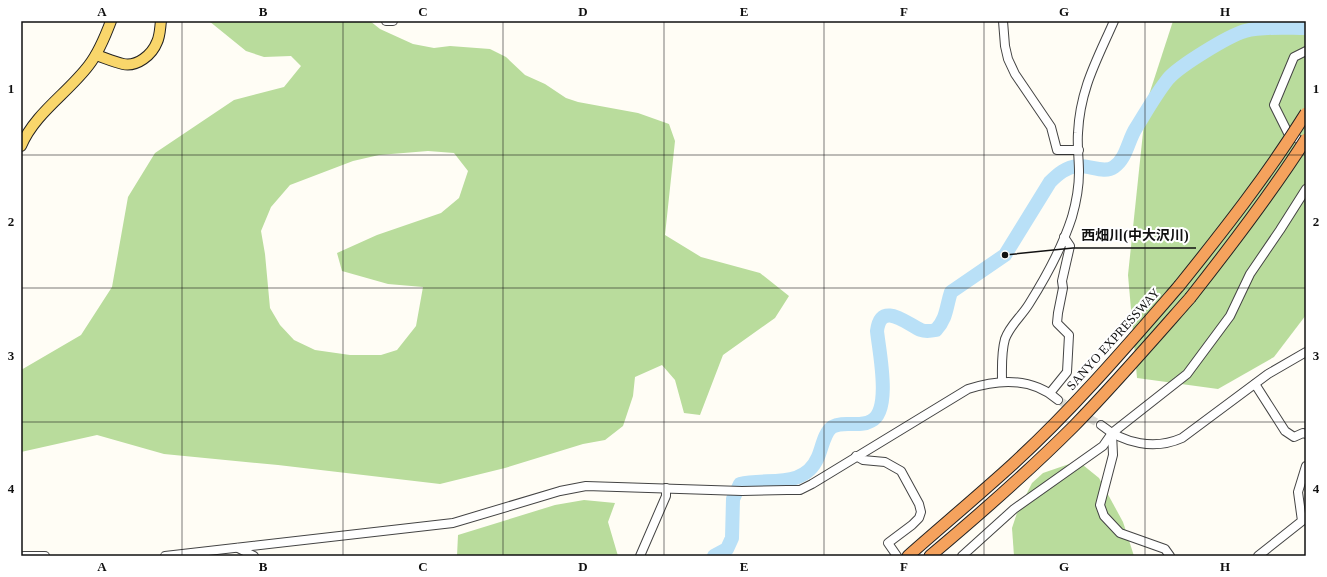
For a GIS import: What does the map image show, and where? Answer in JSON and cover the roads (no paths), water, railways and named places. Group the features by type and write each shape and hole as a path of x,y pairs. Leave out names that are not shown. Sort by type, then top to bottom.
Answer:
{"highway":[{"name":"SANYO EXPRESSWAY","path":"908,556 1014,463 1064,414 1119,356 1179,286 1249,197 1306,113"},
{"path":"930,556 1024,475 1075,425 1129,366 1190,298 1226,252 1306,139"}],"main road":[{"path":"21,146 24,138 38,120 80,75 96,55 111,21"},
{"path":"96,55 124,64 135,63 152,52 157,43 161,21"}],"street":[{"path":"386,21 393,21"},
{"path":"1003,21 1005,46 1008,59 1015,74 1052,127 1057,150 1078,154"},
{"path":"1002,382 1003,351 1008,332 1011,326 1028,306 1047,275 1072,216 1079,174 1078,134 1084,92 1093,66 1114,21"},
{"path":"1306,51 1294,57 1274,105 1288,132 1306,144"},
{"path":"962,556 1014,509 1103,446 1112,434 1187,374 1230,316 1250,274 1306,189"},
{"path":"1050,393 1067,372 1069,335 1057,323 1063,288 1062,281 1070,246 1064,237"},
{"path":"1102,425 1112,434 1145,445 1160,445 1172,442 1182,438 1268,374 1306,352"},
{"path":"165,556 453,523 560,491 586,486 742,491 800,490 968,389 985,383 1019,381 1050,393 1058,400"},
{"path":"1255,384 1285,431 1294,437 1303,433 1306,434"},
{"path":"1112,434 1113,455 1100,505 1104,516 1120,533 1165,549 1170,556"},
{"path":"856,456 863,460 885,462 901,471 919,504 921,512 919,518 888,543 897,556"},
{"path":"1258,556 1302,521 1298,492 1305,475 1306,466"},
{"path":"640,556 666,496 666,488"},
{"path":"237,547 254,556"},
{"path":"24,556 45,556"}],"waterway":[{"path":"714,556 727,549 732,538 733,499 740,484 784,480 804,474 812,467 818,457 825,437 832,427 841,424 866,423 871,421 877,415 881,406 883,393 882,366 877,331 879,322 884,317 889,315 895,317 923,331 936,330 940,326 944,317 951,292 1005,255 1053,179 1062,171 1078,166 1106,170 1110,169 1122,159 1133,133 1147,109 1168,79 1174,73 1216,45 1245,31 1267,28 1306,28"}],"tunnel":[{"path":"1058,400 1101,425"}],"place":[{"name":"西畑川(中大沢川)","path":"1005,255"}]}
